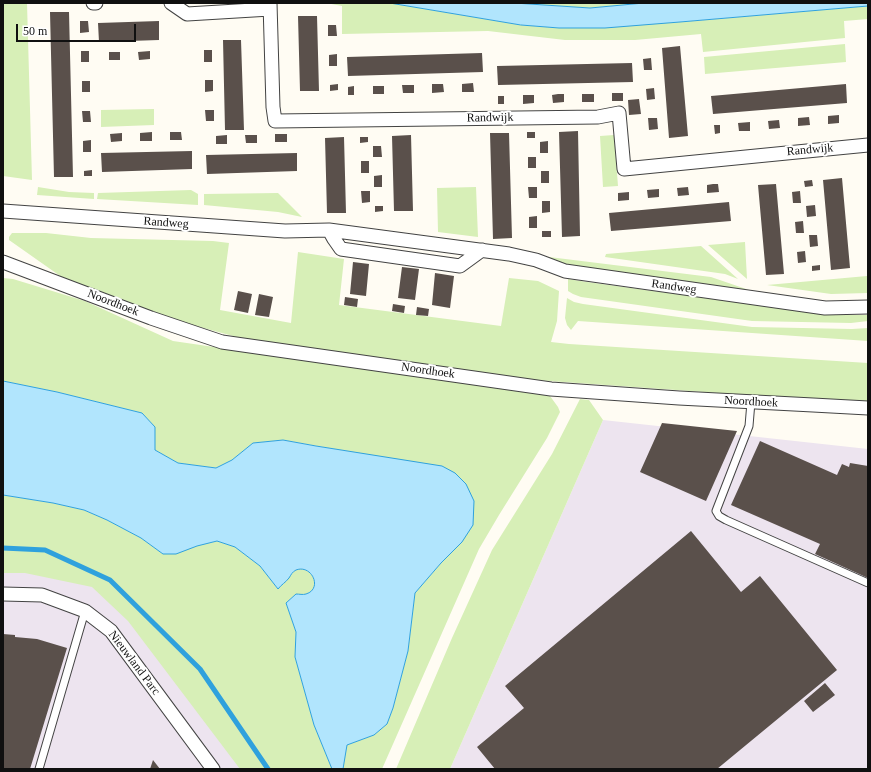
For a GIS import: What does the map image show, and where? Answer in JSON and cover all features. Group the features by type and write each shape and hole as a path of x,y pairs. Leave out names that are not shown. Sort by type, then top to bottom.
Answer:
{"street":[{"name":"Randwijk","path":"171,3 187,14 270,6 272,107 275,121 598,117 619,113 624,169 868,145"},
{"name":"Randweg","path":"3,211 285,231 329,230 509,254 536,260 565,271 662,285 825,308 868,307"},
{"path":"329,230 341,249 460,266 482,250"},
{"name":"Noordhoek","path":"3,262 151,318 222,342 551,389 679,398 868,408"},
{"name":"Nieuwland Parc","path":"3,594 42,595 85,611 111,631 213,769"}],"lane":[{"path":"751,402 750,426 716,511 719,516 868,583"},
{"path":"39,769 85,611"}],"shaded area":[{"path":"603,420 868,449 868,769 450,769"},
{"path":"3,572 30,572 94,582 131,617 242,769 3,769"}],"green space":[{"path":"3,3 27,3 32,180 3,176"},
{"path":"326,3 390,3 521,25 559,28 680,22 868,6 868,19 844,21 845,38 703,52 701,34 635,40 565,40 488,31 342,34 342,6"},
{"path":"514,3 644,3 590,8"},
{"path":"845,44 846,62 705,74 704,57"},
{"path":"154,109 154,125 101,127 101,110"},
{"path":"614,135 618,186 603,187 600,136"},
{"path":"38,187 69,192 94,193 94,199 37,195"},
{"path":"476,187 478,237 438,232 437,188"},
{"path":"191,190 198,194 198,205 97,199 98,193"},
{"path":"278,193 302,217 278,212 204,205 204,194"},
{"path":"12,233 46,233 91,238 213,241 229,243 220,310 291,323 298,252 344,259 339,305 501,326 509,278 538,281 559,291 557,321 551,342 868,363 868,401 746,395 479,376 281,349 174,320 63,278 9,240"},
{"path":"745,242 747,279 708,245"},
{"path":"701,246 738,279 725,274 605,257 606,254"},
{"path":"541,256 711,277 749,290 570,265"},
{"path":"867,276 868,293 831,294 767,285"},
{"path":"3,278 13,279 85,301 173,341 550,396 560,412 547,438 479,549 382,769 343,769 347,745 374,735 387,724 393,708 408,651 415,593 441,563 462,542 357,453 283,440 253,443 232,460 216,468 178,463 155,450 155,427 142,413 57,392 3,381"},
{"path":"568,279 778,308 839,315 868,315 868,321 851,323 752,321 581,297 568,291"},
{"path":"567,298 574,302 583,304 752,327 868,328 868,341 578,321 571,330 567,325 565,318"},
{"path":"580,399 589,400 603,420 450,769 396,769 452,638 492,550 552,454"},
{"path":"3,495 53,503 84,510 141,538 163,554 217,541 235,547 260,566 278,589 296,570 302,569 311,574 315,583 311,591 305,594 296,594 286,603 296,632 295,657 314,725 332,769 240,769 128,621 92,587 25,573 3,573"}],"water":[{"path":"390,3 514,3 590,8 644,3 868,3 868,6 605,28 559,28 521,25"},
{"path":"3,381 57,392 142,413 155,427 155,450 178,463 216,468 232,460 253,443 283,440 442,466 455,473 466,484 474,501 473,525 462,542 441,563 415,593 408,651 393,708 387,724 374,735 347,745 343,769 332,769 314,725 295,657 296,632 286,603 296,594 305,594 311,591 315,583 311,574 302,569 296,570 278,589 260,566 235,547 217,541 197,546 176,554 163,554 141,538 84,510 53,503 3,495"}],"building":[{"path":"50,12 69,12 73,177 54,177"},
{"path":"298,16 317,16 319,91 300,91"},
{"path":"80,21 88,21 89,32 80,33"},
{"path":"159,21 159,40 99,42 98,23"},
{"path":"328,25 336,25 337,36 328,36"},
{"path":"223,40 241,40 244,130 225,130"},
{"path":"680,46 688,136 669,138 662,48"},
{"path":"204,50 212,50 212,62 204,62"},
{"path":"81,51 89,51 89,62 81,62"},
{"path":"150,51 150,59 139,60 138,52"},
{"path":"109,52 120,52 120,60 109,60"},
{"path":"482,53 483,72 348,76 347,57"},
{"path":"337,54 337,66 329,66 329,55"},
{"path":"651,58 652,70 644,70 643,59"},
{"path":"632,63 633,82 498,85 497,66"},
{"path":"205,80 213,80 213,91 205,92"},
{"path":"82,81 90,81 90,92 82,92"},
{"path":"473,83 474,92 462,92 462,84"},
{"path":"338,84 338,90 330,91 330,85"},
{"path":"432,84 443,84 444,92 432,93"},
{"path":"846,84 847,103 713,114 711,96"},
{"path":"402,85 414,85 414,93 403,93"},
{"path":"354,86 354,95 348,95 348,87"},
{"path":"373,86 384,86 384,94 373,94"},
{"path":"654,88 655,99 647,100 646,89"},
{"path":"612,93 623,93 623,101 612,101"},
{"path":"564,94 564,102 553,103 552,95"},
{"path":"582,94 594,94 594,102 582,102"},
{"path":"523,95 534,95 534,103 523,104"},
{"path":"498,96 504,96 504,104 498,104"},
{"path":"639,99 641,114 629,115 628,100"},
{"path":"205,110 214,110 214,121 206,121"},
{"path":"82,111 90,111 91,122 83,122"},
{"path":"839,115 839,123 828,124 828,116"},
{"path":"809,117 810,125 798,126 798,118"},
{"path":"648,118 657,118 658,129 649,130"},
{"path":"779,120 780,128 769,129 768,121"},
{"path":"750,122 750,131 739,131 738,123"},
{"path":"714,125 720,125 720,133 715,134"},
{"path":"578,131 580,236 562,237 559,132"},
{"path":"152,132 152,141 140,141 140,133"},
{"path":"170,132 181,132 182,140 170,140"},
{"path":"527,132 535,132 535,138 527,138"},
{"path":"122,133 122,141 111,142 110,134"},
{"path":"490,133 509,133 512,238 493,239"},
{"path":"275,134 287,134 287,142 275,142"},
{"path":"227,135 227,144 216,144 216,136"},
{"path":"245,135 257,135 257,143 246,143"},
{"path":"411,135 413,211 394,211 392,136"},
{"path":"344,137 346,213 327,213 325,138"},
{"path":"360,137 368,137 368,142 360,143"},
{"path":"91,140 91,152 83,152 83,141"},
{"path":"548,141 548,153 540,153 540,142"},
{"path":"373,146 381,146 382,157 373,157"},
{"path":"192,151 192,169 102,172 101,153"},
{"path":"297,153 297,171 207,174 206,155"},
{"path":"528,157 536,157 536,168 528,168"},
{"path":"361,161 369,161 369,173 361,173"},
{"path":"92,170 92,176 84,176 84,171"},
{"path":"541,171 549,171 549,183 541,183"},
{"path":"382,175 382,187 374,187 374,176"},
{"path":"842,178 850,268 831,270 823,180"},
{"path":"812,180 813,186 805,187 804,181"},
{"path":"718,184 719,192 707,193 707,185"},
{"path":"776,184 784,274 766,275 758,185"},
{"path":"528,187 537,187 537,198 529,198"},
{"path":"688,187 689,195 678,196 677,188"},
{"path":"659,189 659,197 648,198 647,190"},
{"path":"361,191 370,191 370,202 362,203"},
{"path":"800,191 801,203 793,203 792,192"},
{"path":"629,192 629,200 618,201 618,193"},
{"path":"542,201 550,201 550,212 542,213"},
{"path":"729,202 731,221 611,231 609,213"},
{"path":"815,205 816,216 807,217 806,206"},
{"path":"375,206 383,206 383,211 375,212"},
{"path":"537,216 537,228 529,228 529,217"},
{"path":"803,221 804,233 796,233 795,222"},
{"path":"542,231 551,231 551,237 542,237"},
{"path":"809,235 817,235 818,246 810,247"},
{"path":"805,251 806,262 798,263 797,252"},
{"path":"353,262 369,264 366,296 350,294"},
{"path":"820,265 820,270 812,271 812,266"},
{"path":"402,267 419,269 415,300 398,298"},
{"path":"435,273 454,276 450,308 432,305"},
{"path":"238,291 252,294 248,313 234,310"},
{"path":"259,294 273,297 269,317 255,315"},
{"path":"345,297 358,299 357,307 344,305"},
{"path":"393,304 405,306 404,313 392,311"},
{"path":"417,307 429,309 428,316 416,315"},
{"path":"662,423 737,431 706,501 640,472"},
{"path":"760,441 837,475 842,464 849,467 850,463 868,466 868,578 815,554 820,544 731,505"},
{"path":"691,531 741,592 760,576 837,670 717,769 495,769 477,747 524,708 505,686"},
{"path":"3,634 15,635 15,637 37,639 67,648 30,769 3,769"},
{"path":"825,683 835,695 813,712 804,701"},
{"path":"153,760 160,769 150,769"}],"waterway":[{"path":"3,548 45,550 110,580 200,669 268,769"}]}
